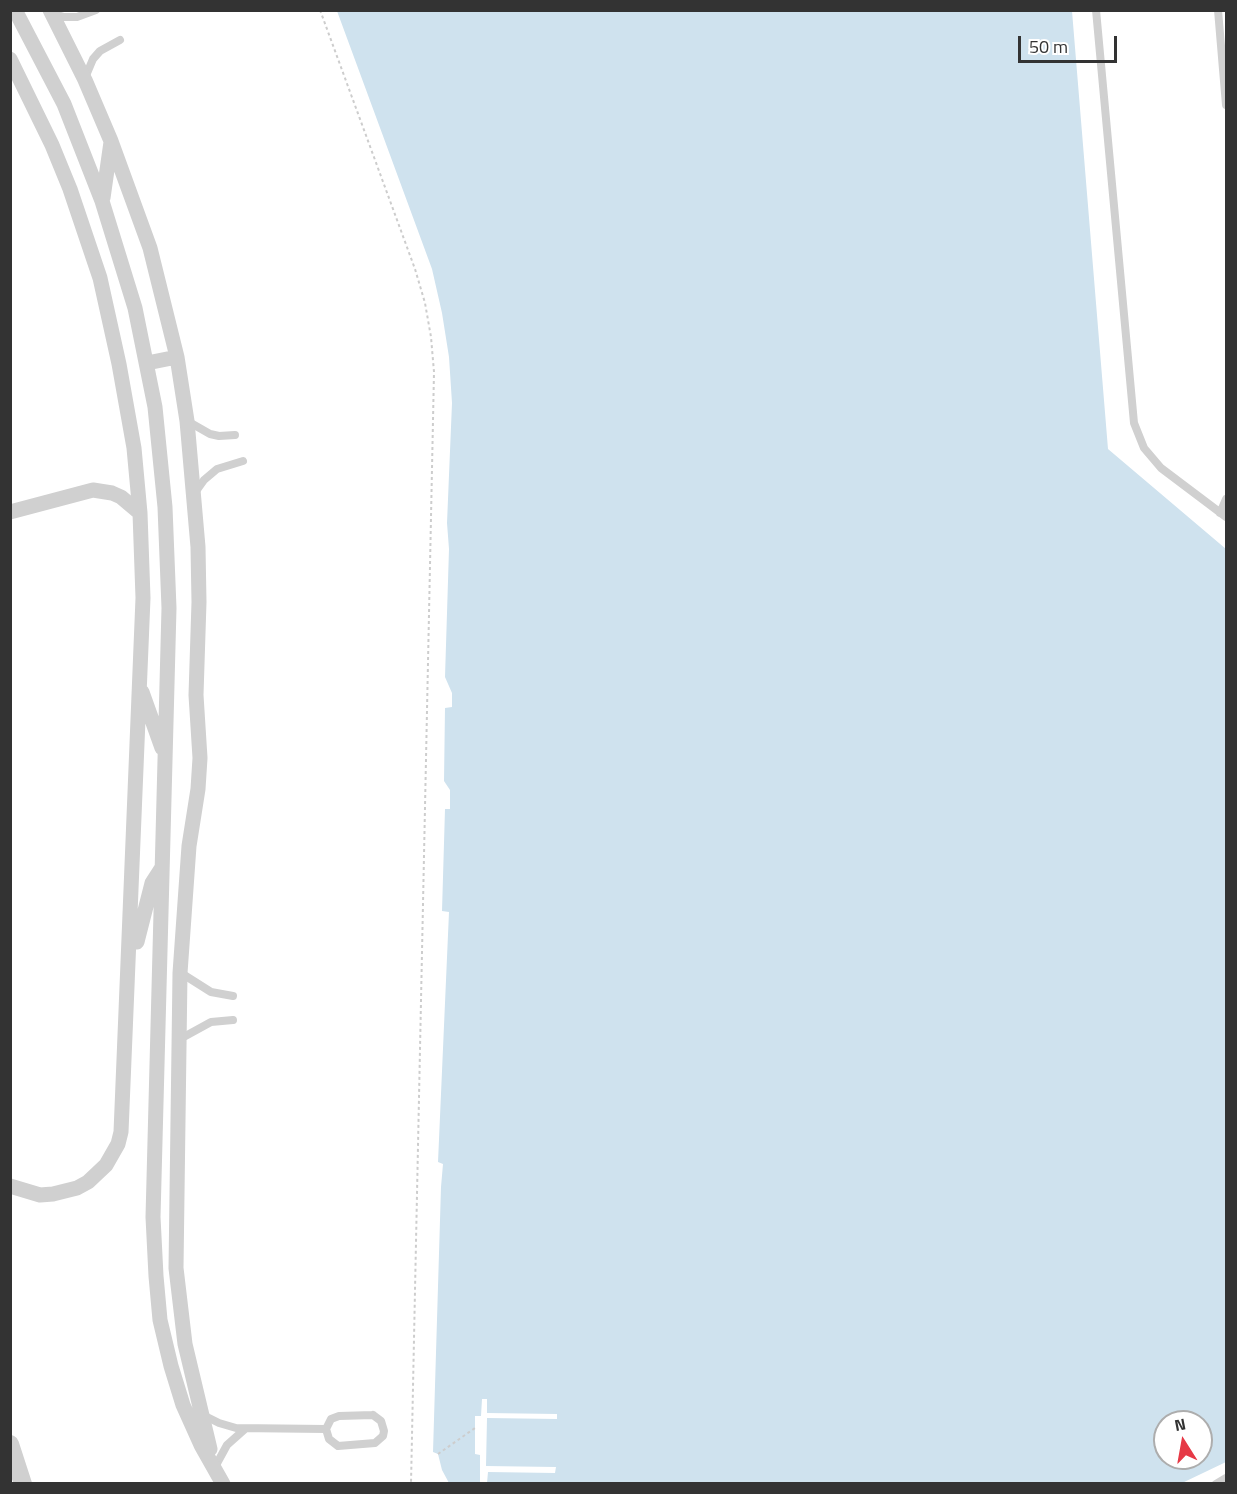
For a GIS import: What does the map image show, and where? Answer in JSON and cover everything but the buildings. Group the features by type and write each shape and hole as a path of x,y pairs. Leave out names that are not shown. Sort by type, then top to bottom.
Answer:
{"street":[{"path":"15,10 64,104 102,201 129,287 147,363 161,457 168,557 169,658 153,1217 156,1276 160,1320 183,1405 201,1445 223,1484"},
{"path":"50,12 85,80 111,141 150,248 177,357 187,421 198,547 200,602 196,695 200,773 190,832 180,973 176,1268 186,1344 215,1467"},
{"path":"10,59 52,145 70,189 100,278 127,406 140,513 143,598 123,1119 120,1138 106,1166 88,1182 65,1192 40,1195 10,1186"},
{"path":"102,201 111,141"},
{"path":"147,363 177,357"},
{"path":"10,512 93,490 121,497 140,513"},
{"path":"139,683 165,757"},
{"path":"129,965 147,897 152,883 162,868"},
{"path":"10,1444 18,1476"}],"lane":[{"path":"50,12 78,17 96,10"},
{"path":"1096,10 1134,423 1144,448 1157,463 1223,515 1227,500"},
{"path":"1218,10 1227,105"},
{"path":"85,80 93,59 100,51 120,40"},
{"path":"187,421 210,434 235,435"},
{"path":"194,495 204,480 217,469 243,461"},
{"path":"180,973 211,992 233,996"},
{"path":"179,1040 211,1022 233,1020"},
{"path":"203,1415 227,1426 246,1429 326,1429"},
{"path":"373,1415 381,1421 384,1431 383,1436 375,1443 338,1446 329,1439 326,1429 331,1419 339,1416 373,1415"},
{"path":"215,1467 227,1445 246,1429"},
{"path":"1216,1484 1227,1478"}],"path":[{"path":"320,10 415,269 425,303 434,372 411,1484"},
{"path":"438,1454 475,1428"}],"water":[{"path":"337,11 1072,11 1108,449 1226,549 1226,1462 1213,1468 1213,1410 1153,1410 1153,1470 1209,1470 1180,1484 449,1483 442,1470 438,1454 433,1452 443,1164 438,1162 449,912 442,911 445,809 450,809 450,790 444,781 445,708 452,707 452,693 445,677 449,549 447,523 452,403 449,357 432,269"}],"pier":[{"path":"482,1399 487,1399 487,1413 557,1414 557,1419 487,1418 486,1466 556,1467 555,1473 488,1472 487,1483 480,1483 480,1455 475,1454 475,1416 481,1416"}]}
